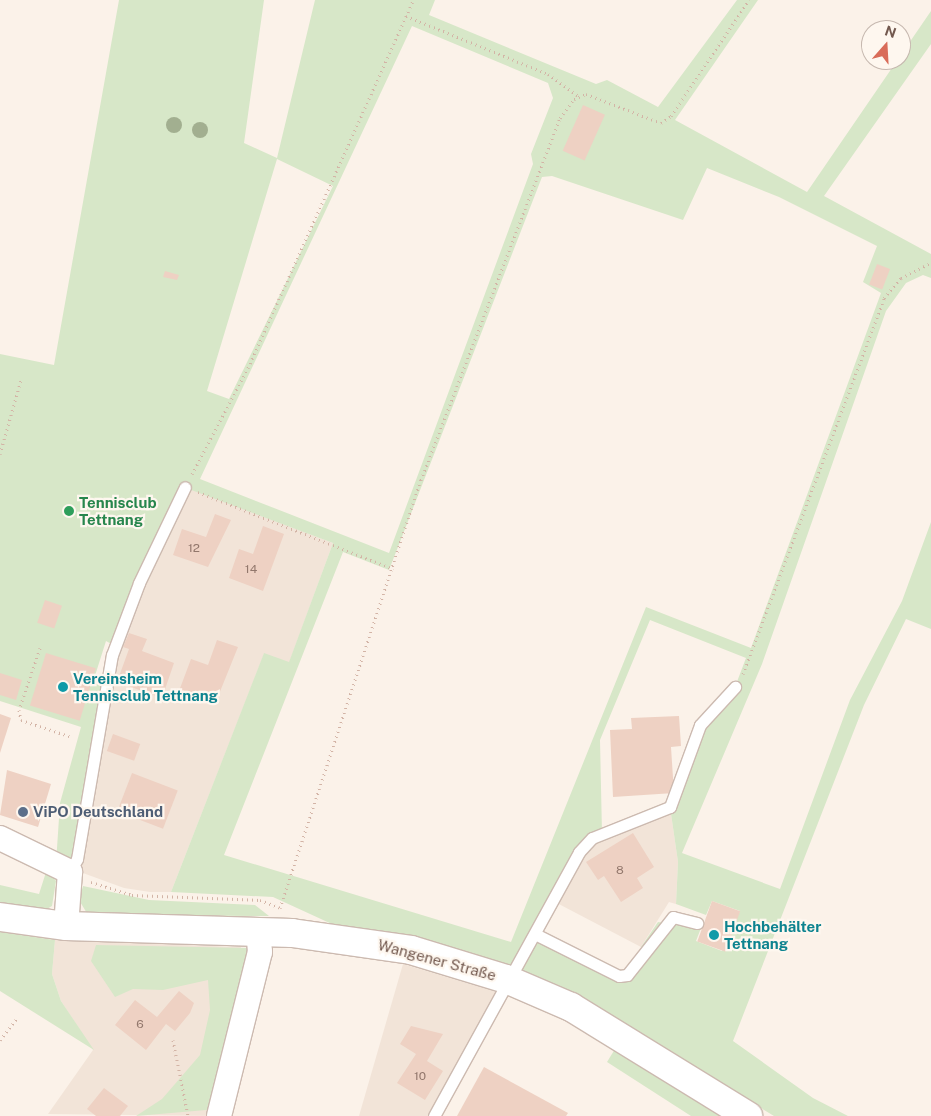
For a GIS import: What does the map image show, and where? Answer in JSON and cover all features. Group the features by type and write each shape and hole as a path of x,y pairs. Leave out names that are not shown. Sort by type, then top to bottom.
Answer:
{"main road":[{"name":"Wangener Straße","path":"0,917 66,926 292,933 411,950 506,979 608,1027 748,1116"}],"street":[{"path":"0,838 70,872 66,926"},
{"path":"219,1116 260,952 258,931"}],"lane":[{"path":"70,872 77,859 112,655 139,583 185,488"},
{"path":"434,1116 506,979 535,934 579,852 592,838 670,807 700,725 735,687"},
{"path":"535,934 619,976 628,975 673,917 697,923"}],"path":[{"path":"392,569 185,488 248,368 413,0"},
{"path":"406,16 548,74 578,96 593,95 661,123 671,116 749,0"},
{"path":"280,908 421,480 540,164 560,118 578,96"},
{"path":"735,687 755,649 884,298 901,278 931,263"},
{"path":"0,454 21,380"},
{"path":"40,648 19,710 21,720 69,736"},
{"path":"70,872 132,894 260,900 280,908 287,914 292,933"},
{"path":"0,1040 17,1018"},
{"path":"173,1040 188,1116"}],"shaded area":[{"path":"185,487 333,543 289,663 264,654 171,892 150,892 124,888 72,869 112,655"},
{"path":"670,807 678,862 676,904 669,902 641,947 553,901 592,838"},
{"path":"55,940 241,947 216,1116 48,1114 93,1050 61,1001 52,974"},
{"path":"403,964 500,993 434,1116 359,1116"}],"green space":[{"path":"119,0 264,0 244,143 277,158 315,0 435,0 429,15 596,84 607,80 658,107 737,0 758,0 675,120 807,192 891,70 911,70 911,40 931,11 931,44 824,196 931,254 931,278 923,275 906,283 886,311 762,664 682,853 780,889 850,700 902,601 931,522 931,629 906,619 864,705 733,1041 813,1098 848,1116 774,1116 577,995 419,940 334,925 273,897 171,892 264,653 289,662 333,543 186,488 115,646 106,641 93,682 106,688 77,859 56,863 60,803 81,727 0,701 0,354 54,365","holes":["412,26 548,83 553,98 531,154 533,164 389,553 200,479","277,159 333,186 229,399 207,391","707,168 779,197 877,246 863,282 881,293 751,648 646,607 511,942 224,855 343,552 389,570 542,177 552,176 683,220","650,620 746,658 735,687 692,740 670,807 678,862 676,904 706,915 712,901 740,911 722,951 696,941 701,928 658,922 641,947 645,949 619,976 535,934 592,838 602,833 600,740"]},
{"path":"47,869 56,881 52,906 45,910 0,904 0,885 39,894"},
{"path":"83,886 149,900 255,905 269,916 88,915 79,900"},
{"path":"0,932 55,940 52,974 61,1001 94,1050 0,991"},
{"path":"96,945 249,948 218,1109 136,1116 162,1099 200,1055 210,1010 208,980 163,990 133,989 115,997 91,961"},
{"path":"615,1049 722,1116 691,1116 607,1062"}],"building":[{"path":"583,105 605,115 585,160 563,151"},
{"path":"877,264 890,269 882,290 869,285"},
{"path":"165,271 179,275 177,280 163,277"},
{"path":"215,514 231,520 208,567 173,555 182,529 206,537"},
{"path":"263,526 284,534 263,591 229,578 239,549 253,554"},
{"path":"45,600 62,606 54,629 37,623"},
{"path":"129,633 147,639 142,651 174,663 162,698 117,682 129,649 123,647"},
{"path":"217,640 238,647 215,704 179,691 191,659 208,665"},
{"name":"Vereinsheim Tennisclub Tettnang","path":"46,653 96,668 80,721 30,706"},
{"path":"0,673 22,680 16,700 0,695"},
{"path":"0,714 11,718 0,753"},
{"path":"679,716 681,746 671,747 674,793 613,797 610,730 632,729 631,718"},
{"path":"113,734 140,744 134,761 107,751"},
{"path":"7,770 51,784 38,827 0,815"},
{"path":"132,773 178,791 163,829 117,811"},
{"path":"633,833 654,867 637,878 643,888 621,902 604,876 598,880 586,862"},
{"path":"712,901 740,911 725,952 697,941"},
{"path":"179,991 194,1003 190,1013 175,1031 166,1024 146,1050 115,1025 135,1000 157,1017"},
{"path":"411,1026 443,1034 427,1061 443,1071 425,1100 397,1083 416,1054 400,1044"},
{"path":"484,1067 568,1113 566,1116 457,1116"},
{"path":"104,1088 128,1106 120,1116 96,1116 87,1109"}],"place":[{"name":"Tennisclub Tettnang","path":"69,511"},
{"name":"Vereinsheim Tennisclub Tettnang","path":"63,687"},
{"name":"ViPO Deutschland","path":"23,812"},
{"name":"Hochbehälter Tettnang","path":"714,935"}]}
